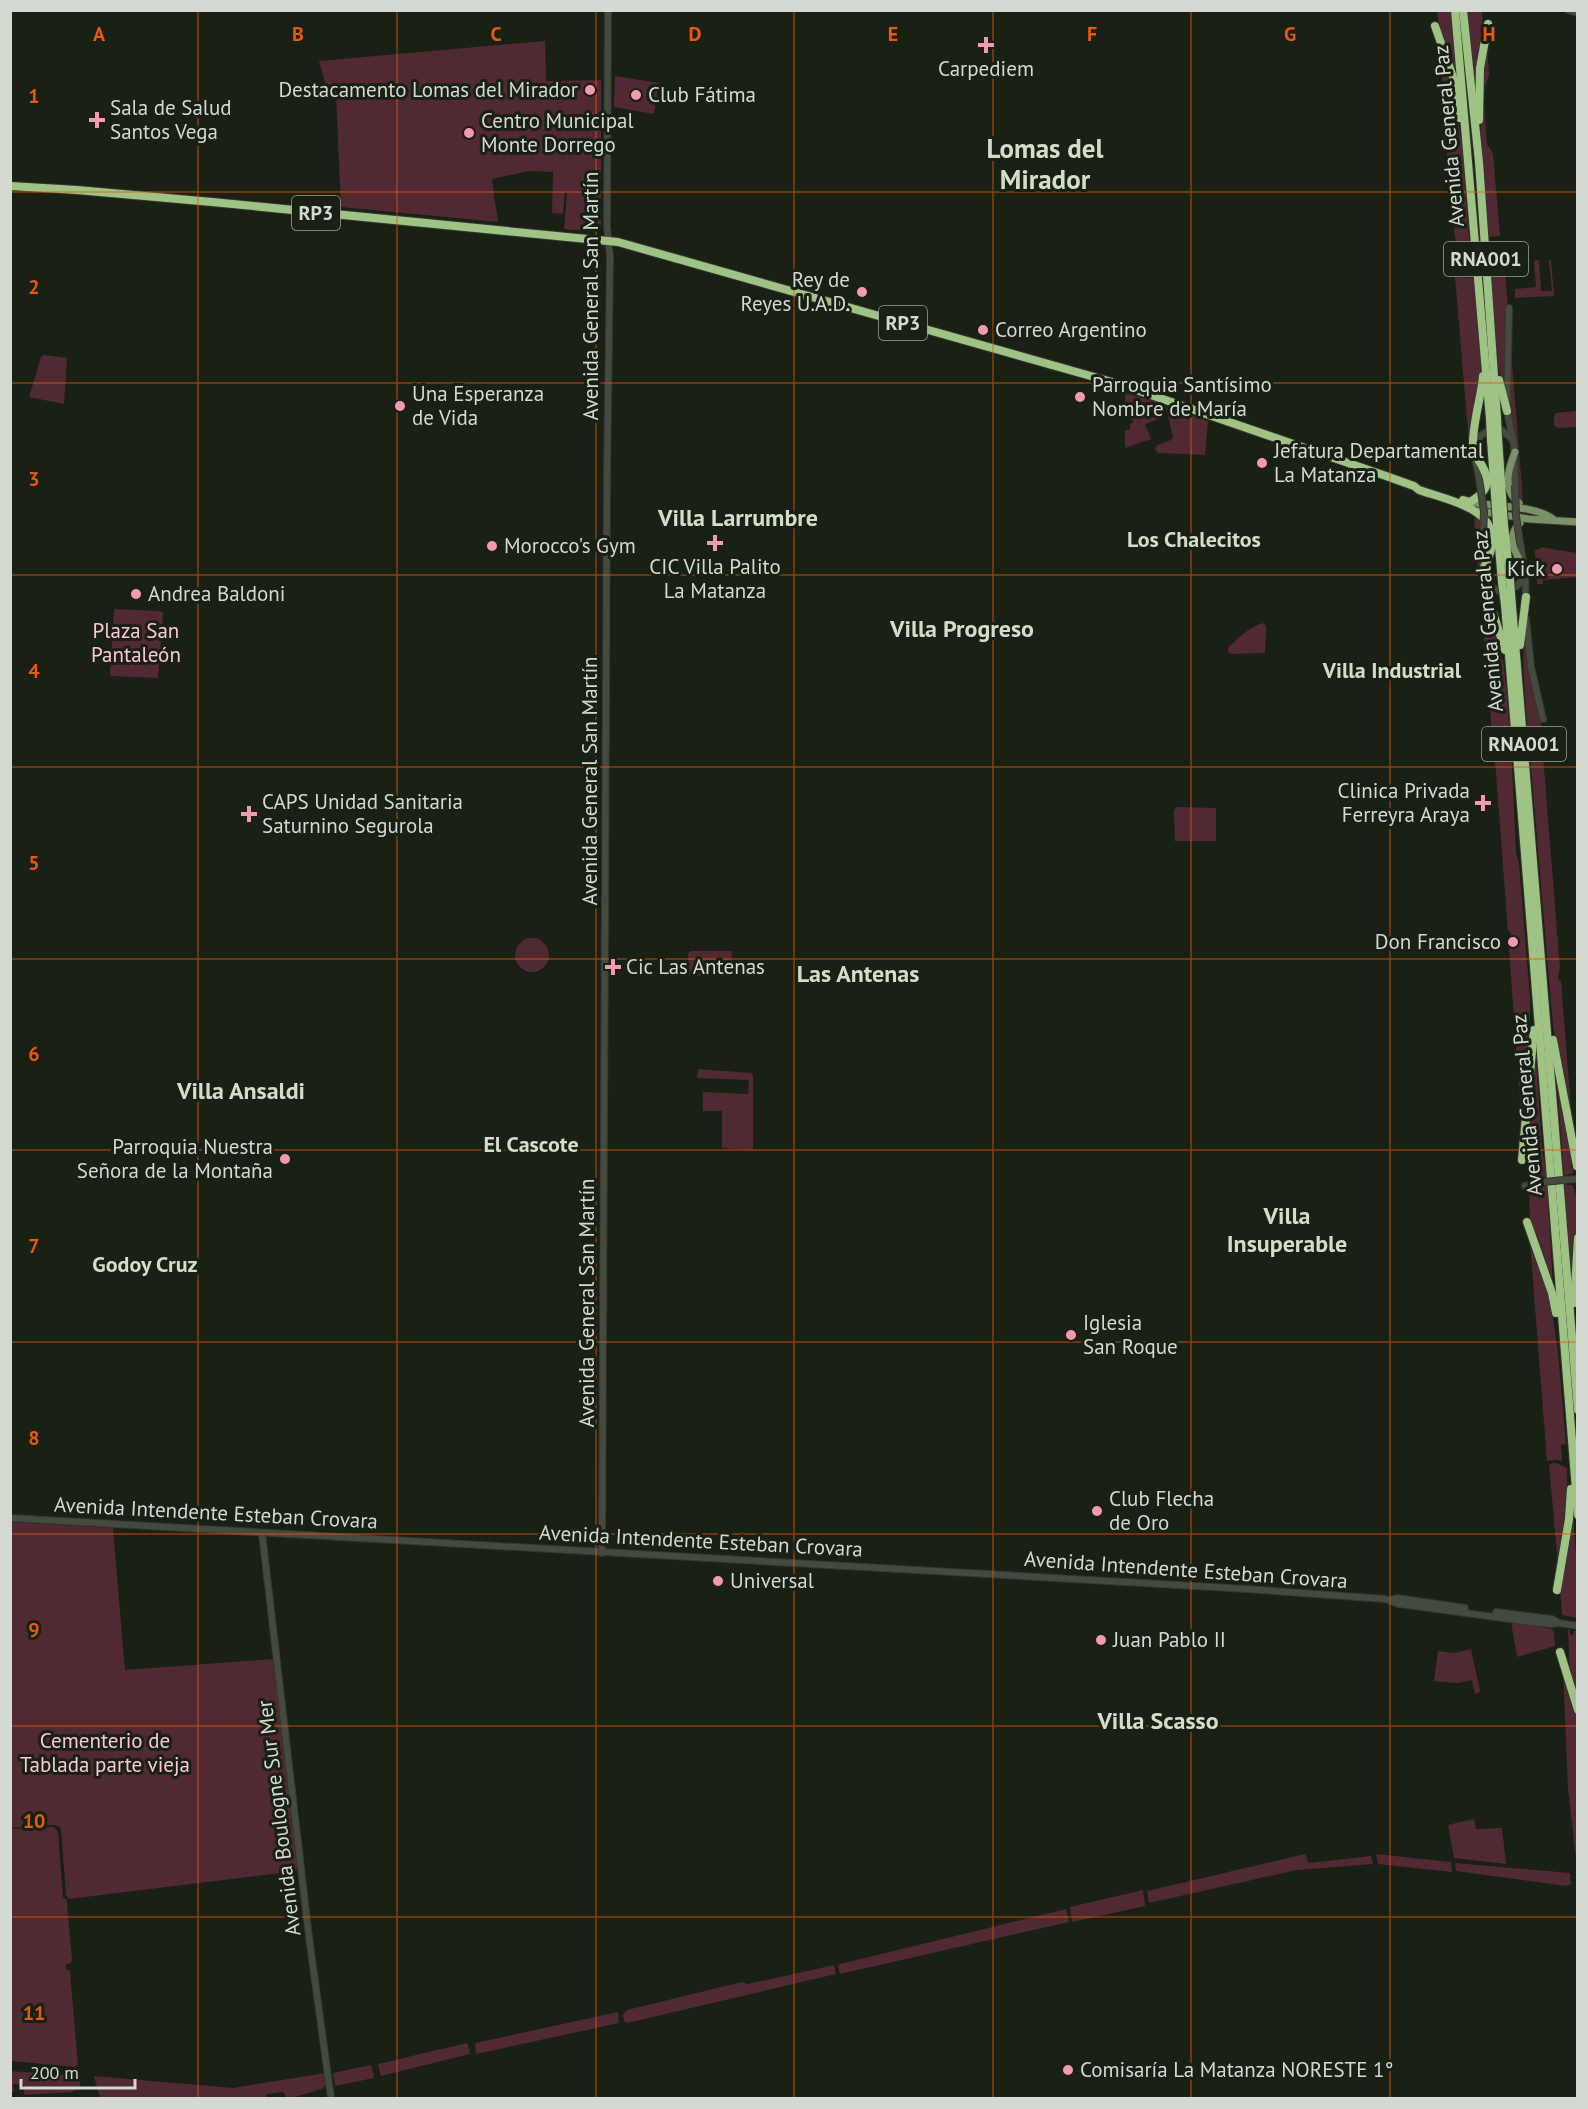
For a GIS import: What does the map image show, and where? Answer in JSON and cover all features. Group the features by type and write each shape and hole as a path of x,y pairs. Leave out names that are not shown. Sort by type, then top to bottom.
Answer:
{"highway":[{"name":"Avenida General Paz","path":"1455,10 1489,356 1498,495 1544,992 1578,1410"},
{"name":"Avenida General Paz","path":"1463,10 1479,162 1489,356"},
{"path":"1479,162 1480,68 1488,24"},
{"path":"1435,26 1455,87 1470,173"},
{"name":"RP3","path":"10,186 89,191 608,240 1119,384 1471,505"},
{"path":"1489,356 1507,411"},
{"path":"1489,356 1473,434 1474,450 1484,468 1488,483 1483,494 1471,505 1491,531 1492,544 1484,572 1487,594 1515,676"},
{"path":"1515,676 1526,597"},
{"name":"Avenida General Paz","path":"1515,676 1535,997 1578,1515"},
{"path":"1544,992 1577,1166"},
{"path":"1522,1160 1533,1058 1535,997"},
{"path":"1527,1222 1552,1293 1564,1354"},
{"path":"1573,1358 1578,1238"},
{"path":"1557,1590 1570,1514 1572,1458"},
{"path":"1560,1652 1578,1710"}],"main road":[{"name":"Avenida General San Martín","path":"602,1552 610,257 608,240 608,10"},
{"path":"1568,10 1578,13"},
{"path":"1509,308 1507,411 1514,449 1516,516 1525,572 1527,640 1543,719"},
{"path":"1525,572 1517,586 1504,592 1491,587 1484,572 1484,510 1474,450 1484,433 1495,428 1509,435 1514,449 1508,474 1508,486 1511,496 1528,515"},
{"path":"1471,505 1528,515 1548,521 1553,519 1578,522"},
{"path":"1525,572 1514,549 1512,538 1517,526 1528,515"},
{"path":"1525,1186 1578,1179"},
{"name":"Avenida Intendente Esteban Crovara","path":"10,1518 1230,1587 1390,1600 1397,1598 1552,1620 1578,1626"},
{"name":"Avenida Boulogne Sur Mer","path":"262,1533 309,1937 331,2098"}],"green space":[{"path":"1437,11 1452,11 1459,99 1439,27"},
{"path":"1467,11 1482,11 1483,39 1476,96"},
{"name":"Centro Municipal Monte Dorrego","path":"545,41 546,81 601,80 601,229 597,232 564,229 567,193 565,192 563,214 552,213 553,172 529,171 492,179 498,222 341,207 336,96 329,96 319,61"},
{"path":"1487,45 1489,75 1483,92 1487,144 1493,154 1500,236 1488,237 1481,143 1481,92"},
{"path":"1440,48 1455,98 1465,167 1468,230 1472,258 1469,258 1471,275 1460,275 1456,257 1454,229 1456,222 1452,210 1445,130 1451,129 1450,120 1445,121"},
{"name":"Club Fátima","path":"615,76 659,83 654,114 614,107"},
{"path":"1539,260 1541,291 1552,291 1549,260 1551,260 1554,296 1515,298 1515,289 1536,287 1534,261"},
{"path":"1505,274 1508,308 1506,401 1498,364 1491,277"},
{"path":"1455,277 1474,278 1479,333 1480,389 1470,429 1469,443"},
{"path":"1511,351 1523,500 1517,498 1517,441 1509,404"},
{"path":"44,355 67,358 64,404 29,397 41,357"},
{"path":"1125,393 1156,402 1162,418 1145,424 1151,439 1125,448 1125,430 1130,430 1130,424 1133,423 1133,420 1130,420 1130,412 1137,412 1137,416 1140,416 1141,412 1149,412 1149,417 1153,417 1153,412 1157,412 1156,408 1149,410 1149,408 1141,408 1141,410 1129,408 1129,403 1125,403"},
{"path":"1166,407 1208,421 1205,455 1158,453 1155,449 1157,445 1173,437"},
{"path":"1577,411 1577,427 1558,428 1554,425 1556,413"},
{"path":"1474,519 1481,521 1481,571 1504,666 1511,743 1493,744"},
{"name":"Kick","path":"1540,547 1577,553 1577,577 1543,580 1543,584 1537,584 1535,550"},
{"name":"Plaza San Pantaleón","path":"115,609 163,613 158,678 111,676"},
{"path":"1525,618 1543,741 1529,742 1523,664"},
{"path":"1263,623 1266,626 1265,653 1230,654 1228,652 1228,648 1244,633"},
{"path":"1542,743 1560,969 1558,980 1561,981 1573,1134 1553,1026 1529,744"},
{"path":"1511,746 1516,852 1519,863 1530,998 1530,1051 1522,1130 1509,949 1511,948 1511,932 1508,931 1494,748"},
{"path":"1177,807 1216,808 1216,841 1175,841 1174,810"},
{"path":"532,938 544,943 549,955 544,967 532,972 520,967 515,955 520,943"},
{"path":"691,951 732,951 731,976 689,976 688,953"},
{"path":"1555,1058 1574,1162 1571,1163 1571,1168 1574,1167 1573,1173 1564,1176"},
{"path":"1536,1059 1542,1149 1547,1177 1531,1179 1527,1175 1525,1153"},
{"path":"698,1069 753,1075 753,1148 749,1150 722,1148 722,1111 703,1111 703,1092 748,1094 749,1080 697,1078"},
{"path":"1547,1184 1553,1287 1530,1221 1529,1191"},
{"path":"1563,1184 1572,1185 1577,1203 1578,1216 1572,1279"},
{"path":"1530,1243 1549,1291 1558,1352 1566,1444 1561,1445 1562,1461 1547,1461"},
{"path":"1556,1463 1567,1468 1568,1515 1558,1566 1549,1464"},
{"path":"1573,1512 1577,1618 1562,1615 1560,1587"},
{"name":"Cementerio de Tablada parte vieja","path":"10,1522 113,1528 125,1670 274,1659 298,1866 296,1871 69,1899 66,1896 61,1828 55,1825 11,1828"},
{"path":"1511,1622 1552,1629 1555,1646 1517,1657"},
{"path":"1568,1630 1570,1630 1570,1635 1577,1631 1577,1704 1570,1679"},
{"path":"1471,1649 1480,1691 1478,1693 1475,1694 1472,1680 1458,1683 1434,1681 1438,1651 1454,1653"},
{"path":"1563,1671 1577,1717 1577,1867 1568,1789"},
{"path":"1474,1819 1476,1829 1502,1828 1506,1864 1454,1858 1448,1825"},
{"path":"54,1827 58,1832 63,1898 67,1902 72,1960 71,1963 65,1965 70,1971 78,2065 75,2067 11,2061 11,1829"},
{"path":"1305,1854 1309,1863 1371,1856 1373,1864 1297,1870 1149,1903 1147,1891"},
{"path":"1376,1854 1451,1862 1452,1872 1378,1864"},
{"path":"1455,1863 1570,1873 1571,1884 1566,1886 1456,1871"},
{"path":"1143,1890 1145,1906 1072,1922 1070,1907"},
{"path":"1066,1909 1069,1922 840,1974 838,1966 840,1964"},
{"path":"834,1965 836,1974 627,2023 624,2021 623,2015 627,2010 742,1982 748,1984"},
{"path":"618,2012 619,2023 476,2054 475,2043"},
{"path":"467,2043 470,2054 381,2076 378,2064"},
{"path":"371,2065 374,2078 335,2086 333,2073"},
{"path":"10,2071 80,2076 80,2086 72,2092 24,2095 24,2085 13,2084 14,2092 11,2092"},
{"path":"325,2073 327,2084 322,2089 291,2098 287,2098 283,2092 267,2094 266,2098 100,2098 94,2076 233,2088"}],"place":[{"name":"Carpediem","path":"986,45"},
{"name":"Destacamento Lomas del Mirador","path":"590,90"},
{"name":"Club Fátima","path":"636,95"},
{"name":"Sala de Salud Santos Vega","path":"97,120"},
{"name":"Centro Municipal Monte Dorrego","path":"469,133"},
{"name":"Rey de Reyes U.A.D.","path":"862,292"},
{"name":"Correo Argentino","path":"983,330"},
{"name":"Parroquia Santísimo Nombre de María","path":"1080,397"},
{"name":"Una Esperanza de Vida","path":"400,406"},
{"name":"Jefatura Departamental La Matanza","path":"1262,463"},
{"name":"CIC Villa Palito La Matanza","path":"715,543"},
{"name":"Morocco's Gym","path":"492,546"},
{"name":"Kick","path":"1557,569"},
{"name":"Andrea Baldoni","path":"136,594"},
{"name":"Clinica Privada Ferreyra Araya","path":"1483,803"},
{"name":"CAPS Unidad Sanitaria Saturnino Segurola","path":"249,814"},
{"name":"Don Francisco","path":"1513,942"},
{"name":"Cic Las Antenas","path":"613,967"},
{"name":"Parroquia Nuestra Señora de la Montaña","path":"285,1159"},
{"name":"Iglesia San Roque","path":"1071,1335"},
{"name":"Club Flecha de Oro","path":"1097,1511"},
{"name":"Universal","path":"718,1581"},
{"name":"Juan Pablo II","path":"1101,1640"},
{"name":"Comisaría La Matanza NORESTE 1°","path":"1068,2070"}],"district":[{"name":"Lomas del Mirador","path":"1045,164"},
{"name":"Villa Larrumbre","path":"738,518"},
{"name":"Los Chalecitos","path":"1194,539"},
{"name":"Villa Progreso","path":"962,629"},
{"name":"Villa Industrial","path":"1392,670"},
{"name":"Las Antenas","path":"858,974"},
{"name":"Villa Ansaldi","path":"241,1091"},
{"name":"El Cascote","path":"531,1144"},
{"name":"Villa Insuperable","path":"1287,1230"},
{"name":"Godoy Cruz","path":"145,1264"},
{"name":"Villa Scasso","path":"1158,1721"}]}
